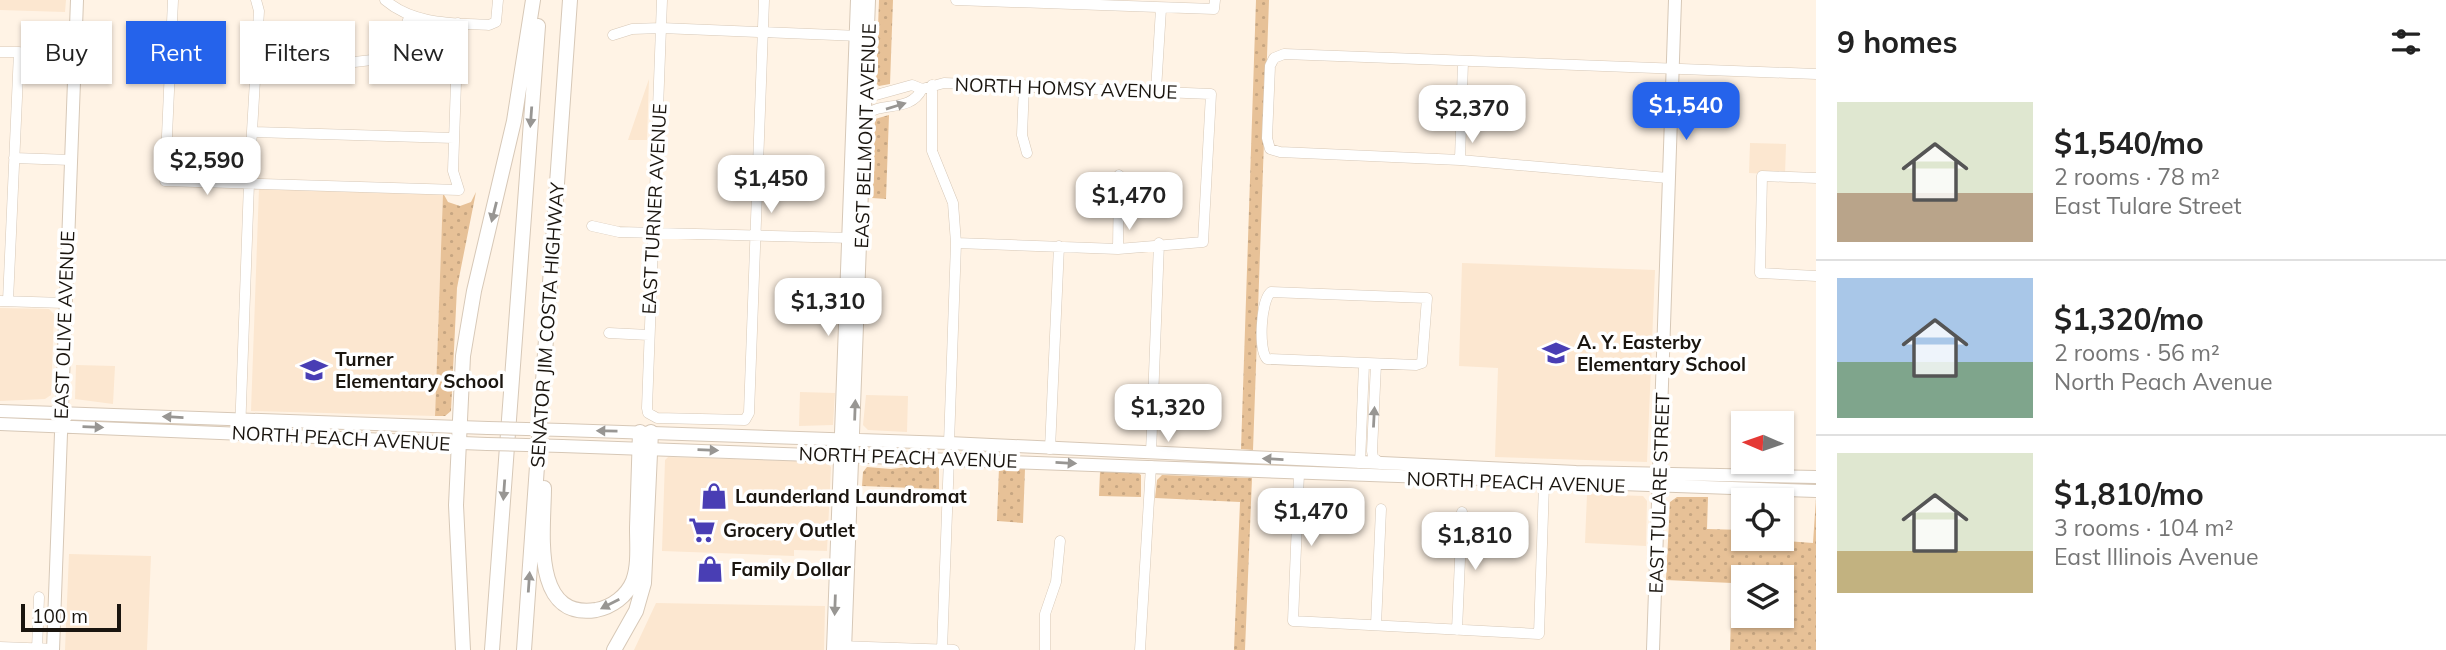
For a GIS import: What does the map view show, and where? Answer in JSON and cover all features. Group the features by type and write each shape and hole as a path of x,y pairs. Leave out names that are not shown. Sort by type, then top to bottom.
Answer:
{"highway":[{"path":"463,650 456,505 468,320 514,121 533,0"},
{"name":"SENATOR JIM COSTA HIGHWAY","path":"492,650 540,0"},
{"name":"SENATOR JIM COSTA HIGHWAY","path":"524,650 570,0"},
{"path":"554,217 544,564 551,589 567,605 583,610 604,608 619,600 632,584 636,567 646,432"},
{"path":"614,650 636,611 644,583 645,449"}],"main road":[{"name":"EAST OLIVE AVENUE","path":"52,650 77,0"},
{"name":"EAST BELMONT AVENUE","path":"855,239 866,90 857,0"},
{"name":"EAST BELMONT AVENUE","path":"839,648 862,36 869,0"},
{"name":"EAST TULARE STREET","path":"1653,650 1675,0"},
{"name":"NORTH PEACH AVENUE","path":"0,411 61,419 241,427 336,430 375,424 949,443 1050,449 1299,473 1544,484 1660,481"},
{"name":"NORTH PEACH AVENUE","path":"0,424 61,419"},
{"name":"NORTH PEACH AVENUE","path":"241,427 298,435 309,430 332,429 458,443 645,449 1158,461 1190,461 1203,456 1382,464 1816,491"},
{"path":"980,458 995,454 1043,455 1050,449"},
{"path":"1299,473 1307,468 1351,468 1360,463"},
{"path":"1660,481 1816,477"}],"street":[{"path":"173,0 166,181 459,190 453,171 456,84"},
{"path":"241,427 249,183 259,11 256,0"},
{"path":"385,0 410,15 446,21"},
{"path":"468,24 489,25 496,22 498,0"},
{"name":"EAST TURNER AVENUE","path":"662,0 652,233 648,413 657,418 745,420 749,413 755,236"},
{"path":"755,236 764,0"},
{"path":"957,0 1161,9 1215,5"},
{"path":"1156,90 1161,9"},
{"path":"355,62 389,58 398,46 410,15"},
{"path":"613,35 632,29 661,28 862,36"},
{"path":"0,52 19,52 4,301 65,303"},
{"path":"1668,178 1460,160 1280,152 1270,149 1267,138 1270,66 1274,58 1284,54 1816,74"},
{"path":"1460,160 1463,61"},
{"name":"NORTH HOMSY AVENUE","path":"866,90 876,95 912,85 922,89"},
{"path":"932,85 932,151 953,203 956,243 949,443"},
{"name":"NORTH HOMSY AVENUE","path":"865,115 911,101 917,98 922,89 932,85 1024,85 1211,94 1203,242 1159,243"},
{"path":"1024,85 1022,135 1027,153"},
{"path":"254,132 454,138"},
{"path":"14,158 71,160"},
{"path":"1118,249 1119,175"},
{"path":"1816,178 1762,176 1760,273 1816,276"},
{"path":"592,226 619,232 855,239"},
{"path":"956,243 1118,249 1159,243 1151,460 1140,650"},
{"path":"1050,449 1059,246"},
{"path":"1275,291 1427,298 1422,363 1364,363 1271,360 1265,357 1262,349 1264,302 1268,294 1275,291"},
{"name":"EAST TURNER AVENUE","path":"609,333 649,335"},
{"path":"1360,463 1364,363"},
{"path":"1376,364 1372,451 1373,457 1382,464"},
{"path":"942,650 949,457"},
{"path":"1299,473 1293,621 1539,634 1544,484"},
{"path":"1376,625 1381,509"},
{"path":"1457,630 1462,512"},
{"path":"1045,650 1045,614 1056,582 1060,541"},
{"path":"37,649 38,597"},
{"path":"0,647 52,650"},
{"path":"839,648 954,650"}],"shaded area":[{"path":"0,0 66,0 65,12 0,10"},
{"path":"879,0 893,0 890,84 879,86 876,83"},
{"path":"1256,0 1269,0 1253,450 1241,449"},
{"path":"649,79 647,140 628,140 641,102"},
{"path":"889,115 886,199 872,198 875,119"},
{"path":"1750,143 1786,144 1785,175 1749,173"},
{"path":"259,188 443,193 435,416 251,411"},
{"path":"476,192 457,288 451,411 445,416 435,416 443,193 448,202 460,206 471,202"},
{"name":"A. Y. Easterby Elementary School","path":"1462,263 1655,270 1647,462 1495,457 1498,368 1459,366"},
{"path":"0,308 49,309 54,314 51,395 45,399 0,401"},
{"path":"76,365 115,366 113,404 75,399"},
{"path":"800,392 835,393 833,425 799,426"},
{"path":"866,395 908,396 907,432 868,430 863,425"},
{"path":"668,457 826,462 831,467 827,551 794,550 794,556 662,551 665,460"},
{"path":"867,467 891,469 939,467 939,489 862,486 863,472"},
{"path":"999,467 1025,469 1023,523 997,521"},
{"path":"1100,472 1137,472 1141,475 1141,497 1099,496"},
{"path":"1162,475 1252,478 1245,650 1234,650 1240,502 1155,498 1157,480"},
{"path":"1587,494 1643,496 1647,501 1646,546 1585,543"},
{"path":"1677,497 1708,497 1707,529 1731,530 1731,551 1794,551 1794,542 1813,543 1816,498 1816,650 1730,650 1731,616 1731,628 1794,628 1794,565 1731,565 1731,583 1666,580 1670,502"},
{"path":"69,554 151,556 147,650 65,650"},
{"path":"656,603 825,606 824,650 634,650"}],"place":[{"name":"A. Y. Easterby Elementary School","path":"1556,353"},
{"name":"Turner Elementary School","path":"314,370"},
{"name":"Launderland Laundromat","path":"714,496"},
{"name":"Grocery Outlet","path":"702,530"},
{"name":"Family Dollar","path":"710,569"}]}
